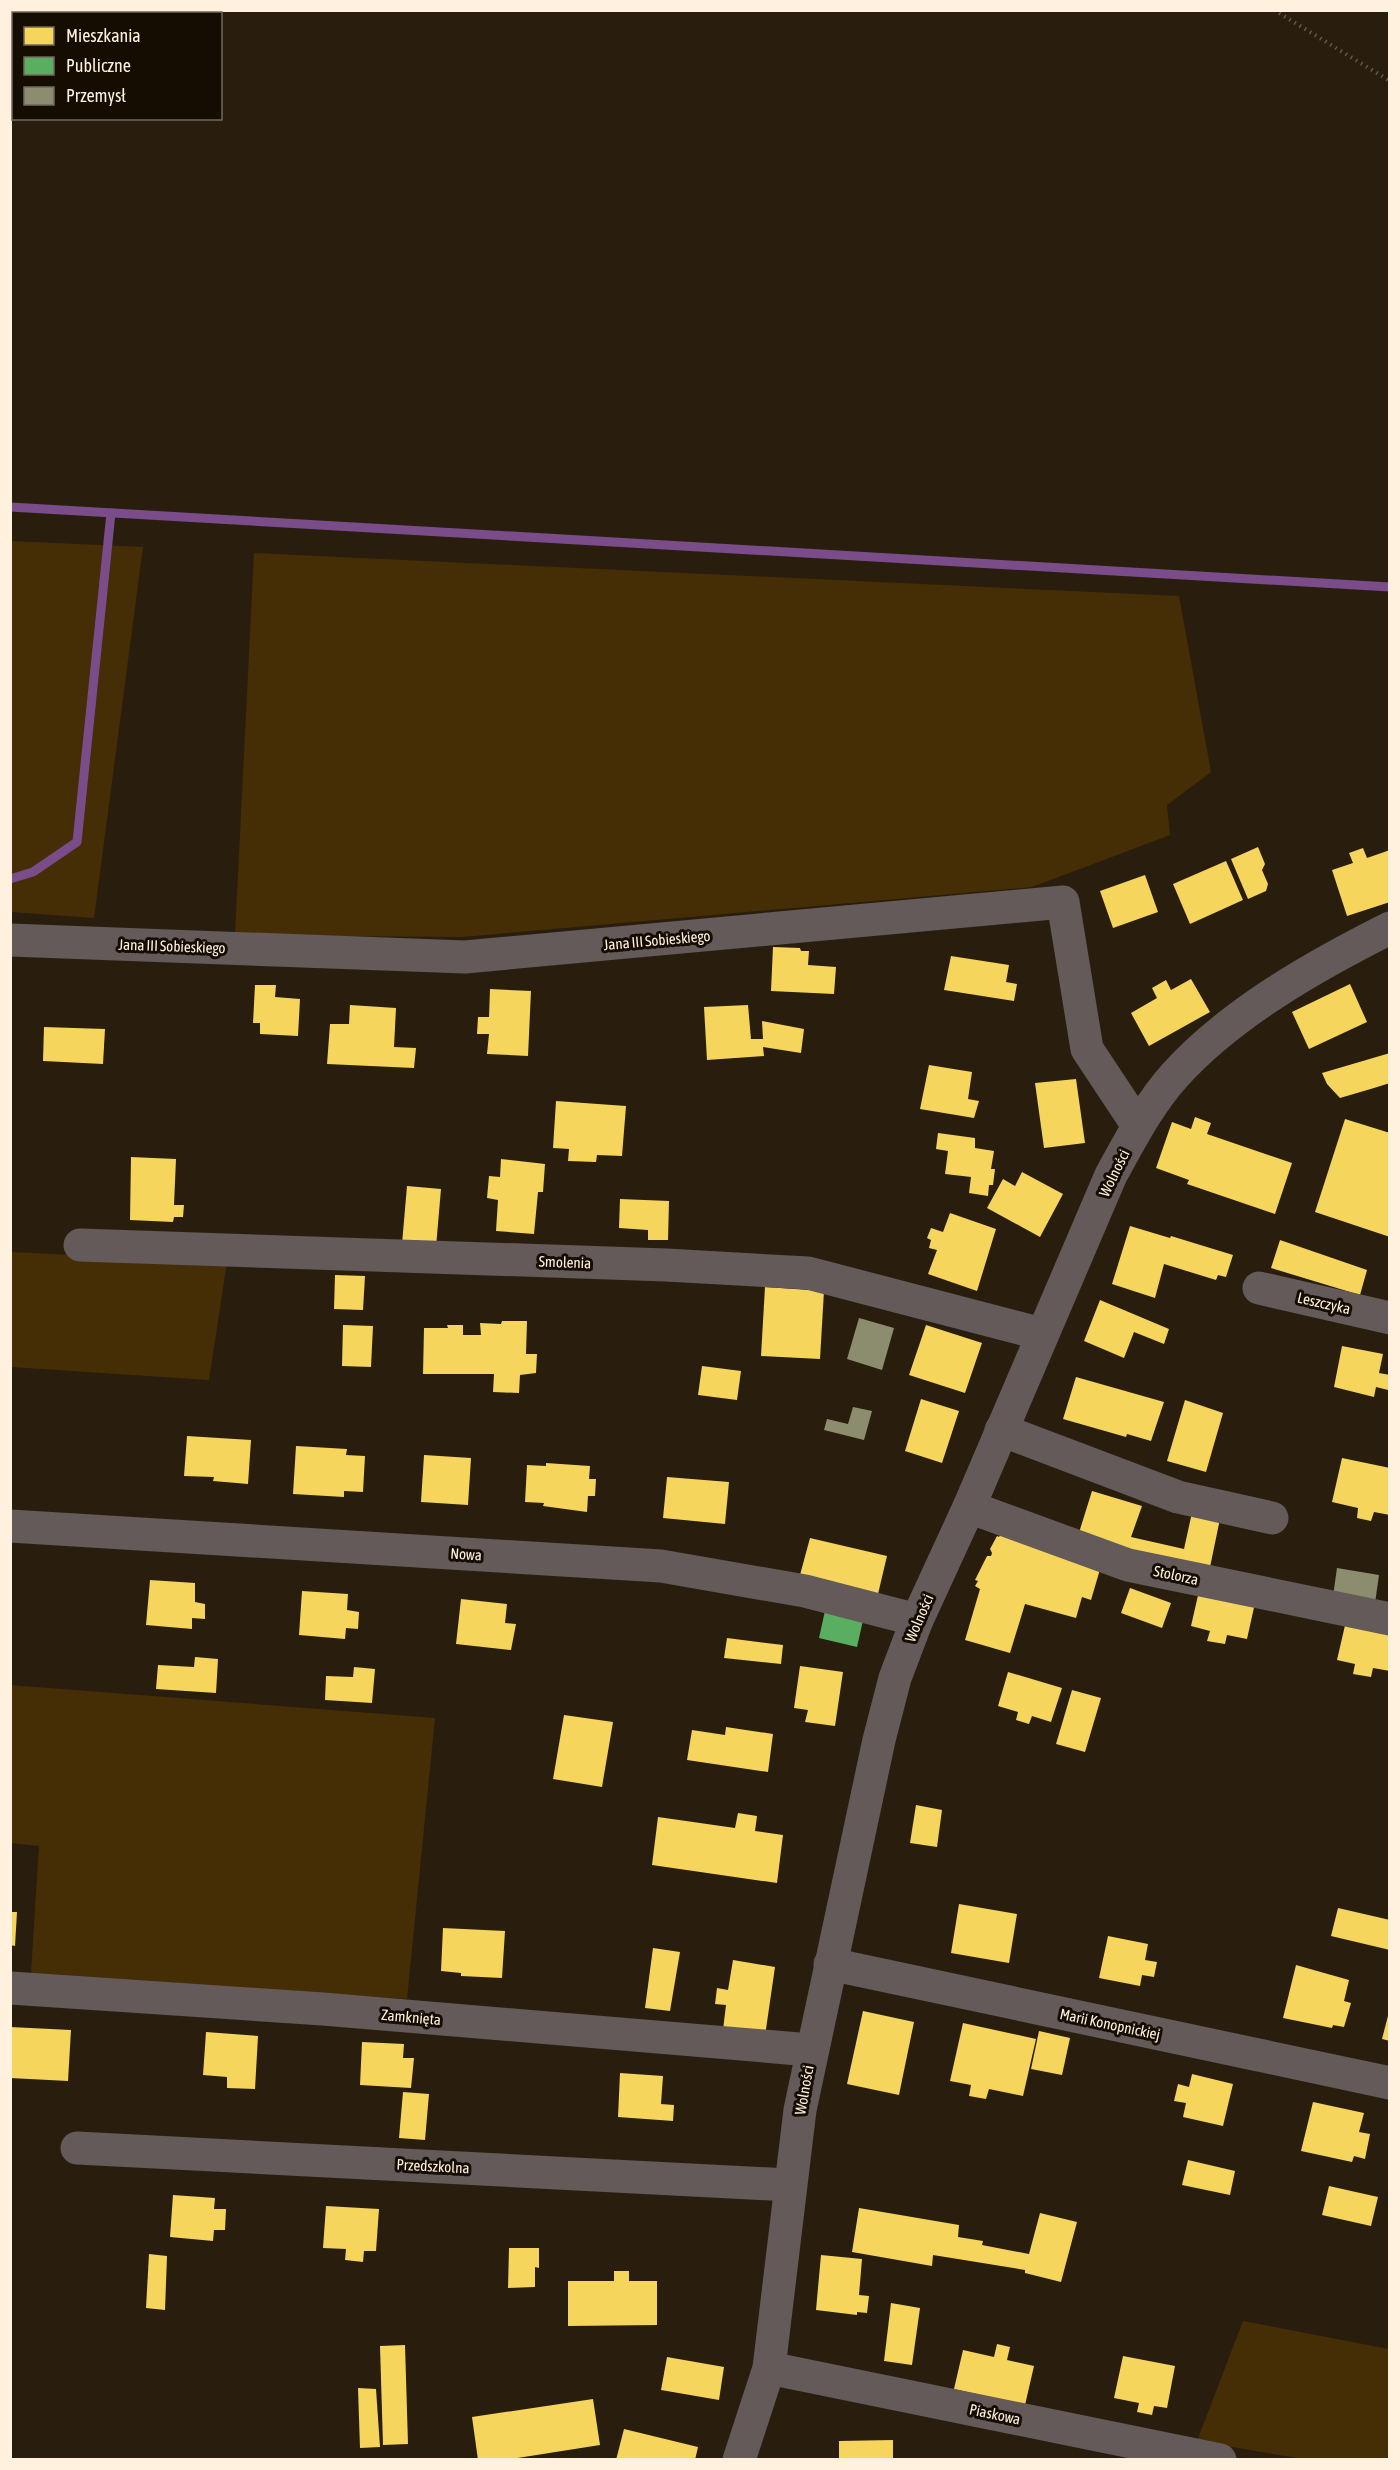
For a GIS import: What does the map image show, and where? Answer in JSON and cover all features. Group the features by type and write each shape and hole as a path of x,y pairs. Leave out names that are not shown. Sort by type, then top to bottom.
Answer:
{"street":[{"name":"Jana III Sobieskiego","path":"10,940 465,957 1063,902 1087,1049 1138,1126"},
{"name":"Wolności","path":"739,2460 769,2368 776,2322 789,2185 811,2050 879,1740 895,1678 917,1620 969,1507 1111,1175 1138,1126 1175,1075 1220,1033 1291,982 1389,928"},
{"name":"Smolenia","path":"80,1245 666,1265 808,1273 1042,1334"},
{"name":"Leszczyka","path":"1259,1288 1389,1318"},
{"path":"1001,1430 1178,1497 1272,1518"},
{"name":"Stolorza","path":"969,1507 1128,1564 1389,1619"},
{"name":"Nowa","path":"10,1526 661,1566 805,1591 917,1620"},
{"name":"Marii Konopnickiej","path":"830,1964 1389,2083"},
{"name":"Zamknięta","path":"10,1988 335,2010 811,2050"},
{"name":"Przedszkolna","path":"77,2148 789,2185"},
{"name":"Piaskowa","path":"769,2368 1220,2460"}],"path":[{"path":"1274,10 1389,81"}],"shaded area":[{"path":"11,541 143,547 94,918 11,912"},
{"path":"254,553 1179,596 1211,772 1167,805 1170,835 1032,887 463,937 235,935"},
{"path":"10,1252 227,1262 209,1380 11,1367"},
{"path":"10,1685 435,1718 407,1999 31,1974 39,1846 11,1843"},
{"path":"1243,2321 1389,2349 1389,2459 1303,2459 1197,2441"}],"building: Mieszkania":[{"path":"1258,847 1265,864 1262,870 1268,884 1266,891 1248,899 1231,859"},
{"path":"1363,848 1367,858 1390,850 1390,902 1347,916 1332,870 1353,863 1349,853"},
{"path":"1226,861 1243,900 1190,924 1173,884"},
{"path":"1145,875 1158,912 1113,928 1100,891"},
{"path":"773,947 800,948 801,951 809,951 808,965 836,967 834,994 771,991"},
{"path":"951,956 1009,965 1006,982 1017,984 1014,1001 944,990"},
{"path":"1191,979 1210,1012 1149,1046 1131,1013 1157,998 1152,988 1166,980 1171,990"},
{"path":"1350,984 1367,1022 1309,1049 1292,1012"},
{"path":"255,985 276,985 275,997 300,999 298,1036 260,1034 260,1023 253,1023"},
{"path":"490,989 531,991 528,1056 487,1054 489,1034 477,1034 478,1017 489,1017"},
{"path":"350,1005 396,1008 394,1047 416,1048 414,1068 327,1064 330,1024 349,1024"},
{"path":"748,1005 751,1039 763,1039 762,1021 804,1029 801,1053 763,1047 764,1056 707,1060 704,1007"},
{"path":"44,1027 105,1029 103,1064 43,1061"},
{"path":"1390,1053 1390,1083 1340,1098 1327,1084 1322,1073"},
{"path":"929,1065 972,1072 968,1099 979,1101 974,1118 920,1109"},
{"path":"1076,1079 1085,1143 1044,1148 1035,1083"},
{"path":"556,1101 626,1106 622,1156 597,1155 596,1162 568,1161 569,1149 553,1148"},
{"path":"1195,1117 1211,1123 1207,1134 1292,1163 1275,1214 1187,1184 1189,1180 1156,1168 1172,1122 1191,1129"},
{"path":"1345,1119 1390,1133 1390,1237 1315,1212"},
{"path":"938,1133 975,1138 975,1148 994,1151 991,1169 995,1169 993,1185 989,1185 988,1196 969,1193 971,1177 945,1174 948,1151 936,1149"},
{"path":"131,1157 176,1159 174,1205 184,1205 183,1217 174,1217 173,1222 130,1220"},
{"path":"501,1159 545,1164 543,1192 538,1192 534,1234 496,1231 498,1200 487,1198 489,1176 500,1177"},
{"path":"1022,1172 1063,1194 1040,1237 987,1208 1003,1179 1015,1186"},
{"path":"407,1186 441,1189 436,1247 402,1244"},
{"path":"620,1199 669,1201 668,1240 648,1240 648,1230 619,1228"},
{"path":"950,1213 996,1229 977,1291 928,1274 937,1250 929,1248 931,1240 927,1238 931,1228 943,1232"},
{"path":"1130,1226 1233,1255 1226,1277 1218,1275 1216,1280 1164,1264 1155,1298 1112,1284"},
{"path":"1280,1240 1367,1270 1360,1295 1271,1268"},
{"path":"335,1275 365,1276 363,1310 334,1309"},
{"path":"765,1287 824,1291 820,1359 761,1356"},
{"path":"1100,1300 1169,1329 1164,1344 1134,1332 1124,1358 1084,1341"},
{"path":"502,1321 527,1321 526,1354 537,1354 536,1373 520,1375 519,1393 493,1392 494,1374 423,1374 424,1328 448,1328 447,1325 463,1325 463,1335 481,1335 480,1323 501,1324"},
{"path":"343,1325 373,1326 371,1367 342,1366"},
{"path":"926,1325 982,1343 965,1393 909,1375"},
{"path":"1342,1346 1383,1354 1379,1373 1390,1375 1388,1390 1376,1387 1374,1397 1334,1387"},
{"path":"702,1366 741,1371 737,1400 698,1395"},
{"path":"1076,1377 1164,1402 1151,1441 1127,1434 1126,1437 1063,1419"},
{"path":"921,1399 959,1411 942,1463 905,1451"},
{"path":"1185,1400 1223,1413 1206,1472 1167,1461"},
{"path":"187,1436 251,1440 248,1484 213,1481 214,1477 184,1476"},
{"path":"296,1446 347,1449 346,1455 365,1456 363,1492 344,1491 344,1497 293,1494"},
{"path":"424,1455 471,1458 468,1505 421,1502"},
{"path":"1342,1458 1390,1468 1390,1515 1374,1512 1371,1521 1357,1518 1358,1508 1332,1502"},
{"path":"546,1463 590,1466 589,1479 596,1479 595,1496 588,1496 587,1512 543,1506 544,1503 525,1502 527,1465 546,1466"},
{"path":"667,1477 729,1482 725,1524 663,1518"},
{"path":"1092,1491 1142,1506 1131,1537 1184,1549 1193,1508 1221,1514 1209,1572 1077,1539"},
{"path":"1002,1531 1101,1566 1091,1600 1082,1597 1076,1618 1025,1604 1010,1653 965,1640 980,1589 975,1586 978,1581 975,1580 987,1556 991,1556 990,1549"},
{"path":"810,1538 887,1556 878,1594 800,1575"},
{"path":"150,1580 195,1583 195,1602 205,1604 205,1619 192,1618 192,1629 146,1625"},
{"path":"1130,1588 1171,1603 1162,1628 1121,1613"},
{"path":"302,1591 348,1594 347,1610 359,1612 358,1629 346,1628 345,1639 299,1635"},
{"path":"1199,1591 1255,1603 1247,1639 1227,1635 1225,1644 1207,1641 1210,1631 1191,1626"},
{"path":"461,1599 507,1604 505,1623 516,1624 511,1650 456,1644"},
{"path":"1346,1621 1390,1631 1390,1671 1373,1668 1371,1677 1353,1674 1355,1664 1337,1660"},
{"path":"727,1638 783,1645 781,1664 724,1658"},
{"path":"195,1657 218,1659 216,1693 156,1689 158,1665 194,1667"},
{"path":"800,1666 843,1672 835,1726 805,1722 808,1710 794,1708"},
{"path":"354,1667 375,1669 372,1703 325,1700 326,1676 353,1677"},
{"path":"1008,1672 1062,1688 1051,1722 1032,1716 1029,1724 1016,1720 1018,1712 998,1706"},
{"path":"1072,1690 1101,1698 1085,1752 1056,1744"},
{"path":"564,1715 613,1722 602,1787 553,1779"},
{"path":"726,1727 773,1734 768,1772 687,1760 692,1730 725,1735"},
{"path":"916,1805 942,1810 937,1847 910,1843"},
{"path":"738,1813 757,1816 755,1831 783,1835 777,1883 652,1865 658,1817 735,1828"},
{"path":"959,1904 1017,1914 1009,1963 951,1953"},
{"path":"1338,1908 1390,1920 1390,1950 1331,1936"},
{"path":"10,1912 17,1912 15,1946 10,1945"},
{"path":"443,1928 505,1931 502,1978 461,1976 461,1973 441,1971"},
{"path":"1108,1936 1148,1944 1145,1960 1157,1962 1154,1977 1142,1975 1140,1986 1099,1978"},
{"path":"653,1948 680,1952 670,2011 645,2008"},
{"path":"733,1960 775,1967 765,2036 723,2030 726,2005 715,2004 717,1988 728,1990"},
{"path":"1296,1965 1349,1980 1344,2001 1351,2003 1344,2027 1333,2025 1332,2028 1283,2018"},
{"path":"863,2011 914,2022 899,2095 847,2084"},
{"path":"1390,2012 1390,2041 1382,2039"},
{"path":"963,2023 1036,2039 1023,2096 989,2089 986,2099 969,2096 971,2085 950,2081"},
{"path":"10,2027 71,2030 68,2081 10,2078"},
{"path":"1039,2031 1070,2038 1062,2075 1031,2069"},
{"path":"206,2032 258,2036 255,2089 227,2088 227,2077 203,2075"},
{"path":"362,2042 404,2044 403,2058 414,2058 411,2088 360,2085"},
{"path":"620,2073 663,2076 661,2104 674,2105 673,2121 618,2117"},
{"path":"1192,2074 1233,2084 1223,2126 1183,2117 1186,2103 1174,2101 1178,2084 1189,2087"},
{"path":"403,2092 429,2094 425,2140 399,2138"},
{"path":"1313,2102 1364,2113 1359,2132 1370,2134 1365,2159 1354,2156 1352,2162 1301,2151"},
{"path":"1188,2160 1235,2171 1230,2195 1182,2185"},
{"path":"1329,2186 1378,2197 1371,2226 1322,2215"},
{"path":"173,2195 215,2198 214,2209 226,2209 225,2230 214,2230 213,2241 170,2237"},
{"path":"326,2206 379,2209 376,2251 364,2251 363,2262 345,2260 346,2249 323,2248"},
{"path":"859,2208 959,2225 958,2237 983,2241 982,2245 1029,2254 1040,2213 1077,2222 1061,2282 1025,2273 1025,2270 933,2255 932,2266 852,2252"},
{"path":"509,2248 539,2248 539,2268 535,2267 535,2287 508,2288"},
{"path":"149,2254 167,2256 165,2310 146,2308"},
{"path":"821,2255 862,2259 859,2295 869,2296 867,2313 857,2312 857,2315 816,2310"},
{"path":"614,2271 629,2271 629,2281 657,2281 657,2325 568,2326 568,2281 614,2281"},
{"path":"891,2303 920,2308 912,2365 884,2361"},
{"path":"997,2344 1010,2347 1007,2360 1034,2366 1025,2405 954,2389 963,2350 994,2357"},
{"path":"405,2345 408,2444 383,2445 380,2346"},
{"path":"1123,2356 1175,2366 1167,2408 1154,2406 1152,2415 1137,2412 1139,2403 1114,2398"},
{"path":"667,2357 724,2367 719,2400 661,2390"},
{"path":"358,2388 376,2389 380,2447 360,2448"},
{"path":"593,2399 600,2445 504,2460 478,2460 472,2417"},
{"path":"624,2429 698,2447 695,2460 616,2460"},
{"path":"893,2440 893,2460 839,2460 839,2441"}],"building: Publiczne":[{"path":"826,1606 864,1616 857,1647 819,1638"}],"building: Przemysł":[{"path":"859,1318 894,1328 882,1370 847,1359"},
{"path":"853,1407 872,1411 864,1440 824,1430 827,1419 848,1424"},
{"path":"1337,1568 1379,1575 1375,1603 1333,1596"}],"waterway":[{"path":"10,507 1390,587"},
{"path":"10,879 33,872 77,842 111,513"}]}
